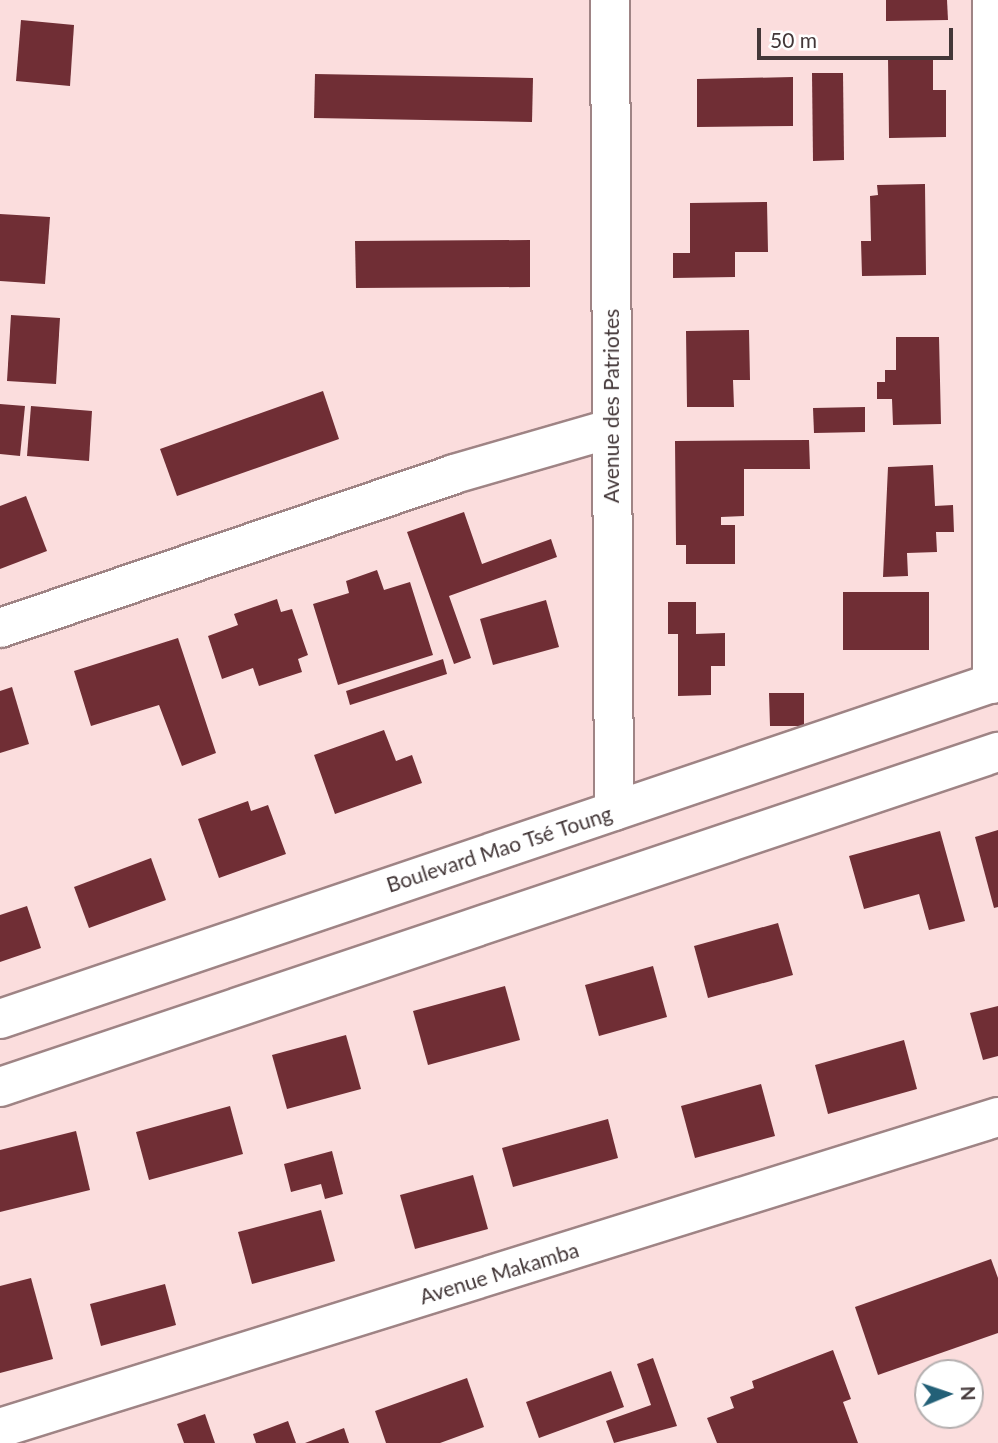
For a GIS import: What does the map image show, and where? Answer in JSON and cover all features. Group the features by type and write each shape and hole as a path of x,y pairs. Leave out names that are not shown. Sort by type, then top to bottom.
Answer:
{"street":[{"name":"Avenue des Patriotes","path":"610,0 610,429 614,811"},
{"path":"992,0 995,683"},
{"path":"0,628 454,474 610,429"},
{"name":"Boulevard Mao Tsé Toung","path":"0,1019 995,683"},
{"path":"0,1087 998,752"},
{"name":"Avenue Makamba","path":"0,1428 998,1117"}],"building":[{"path":"886,0 947,0 948,20 886,21"},
{"path":"21,20 74,25 70,86 16,81"},
{"path":"933,57 933,90 946,90 946,137 889,138 888,58"},
{"path":"812,73 843,73 844,160 813,161"},
{"path":"315,74 533,78 532,122 314,118"},
{"path":"793,77 793,126 697,127 697,79"},
{"path":"925,184 926,275 862,276 861,241 871,241 870,196 878,195 877,185"},
{"path":"767,202 768,252 735,252 735,277 673,278 673,253 690,253 690,203"},
{"path":"0,214 50,217 45,284 0,281"},
{"path":"530,240 530,287 356,288 355,241"},
{"path":"11,315 60,318 56,384 7,381"},
{"path":"749,330 750,380 733,380 734,407 687,407 686,331"},
{"path":"896,337 939,337 941,424 893,425 892,399 877,399 877,382 885,382 885,370 896,370"},
{"path":"323,391 339,439 177,496 160,449"},
{"path":"0,404 25,406 20,456 0,454"},
{"path":"31,406 92,411 89,461 27,456"},
{"path":"865,407 865,432 814,433 813,408"},
{"path":"809,440 810,469 744,469 744,516 721,517 721,525 735,525 735,564 686,564 686,545 676,545 675,441"},
{"path":"933,465 935,506 953,505 954,532 936,532 937,552 907,553 908,576 883,577 888,467"},
{"path":"26,496 47,551 0,569 0,506"},
{"path":"464,512 482,564 551,539 557,557 449,596 471,658 454,664 407,532"},
{"path":"377,570 384,590 410,582 433,655 338,685 313,604 349,593 346,581"},
{"path":"843,592 929,592 929,650 843,650"},
{"path":"277,599 281,612 292,609 308,655 298,659 302,672 259,686 253,668 222,679 208,636 238,625 234,614"},
{"path":"546,600 559,647 493,665 480,619"},
{"path":"668,602 696,602 696,634 725,633 725,666 711,666 711,695 678,696 678,634 668,634"},
{"path":"178,638 216,753 182,766 159,705 91,726 74,671"},
{"path":"443,659 447,674 350,705 346,691"},
{"path":"12,687 29,744 0,753 0,691"},
{"path":"769,693 804,693 804,726 770,726"},
{"path":"384,730 396,761 412,755 422,783 335,814 314,755"},
{"path":"248,801 251,811 268,805 286,854 219,878 198,819"},
{"path":"998,830 998,907 994,908 975,837"},
{"path":"940,831 965,921 929,930 919,894 864,909 849,856"},
{"path":"151,858 166,900 89,928 74,887"},
{"path":"27,906 41,948 0,962 0,915"},
{"path":"778,923 793,975 708,998 694,946"},
{"path":"653,966 667,1017 599,1036 585,985"},
{"path":"505,986 520,1040 428,1065 413,1011"},
{"path":"998,1006 998,1056 983,1060 970,1013"},
{"path":"346,1035 361,1089 287,1109 272,1055"},
{"path":"904,1040 917,1089 828,1114 815,1065"},
{"path":"761,1084 775,1136 695,1158 681,1106"},
{"path":"230,1106 243,1154 149,1180 136,1132"},
{"path":"608,1119 618,1158 513,1187 502,1148"},
{"path":"76,1131 90,1190 0,1212 0,1150"},
{"path":"332,1151 343,1194 325,1199 321,1184 291,1192 284,1164"},
{"path":"473,1175 488,1229 415,1249 400,1195"},
{"path":"321,1210 335,1261 252,1284 238,1232"},
{"path":"991,1259 998,1278 998,1333 924,1359 914,1359 914,1362 878,1375 855,1307"},
{"path":"31,1278 53,1359 0,1373 0,1286"},
{"path":"165,1284 176,1325 101,1346 90,1304"},
{"path":"833,1350 851,1399 843,1402 858,1443 717,1443 707,1418 734,1408 730,1397 754,1388 752,1381"},
{"path":"653,1358 677,1426 614,1443 606,1421 651,1405 637,1364"},
{"path":"611,1371 624,1407 539,1438 526,1402"},
{"path":"467,1378 484,1427 440,1443 386,1443 375,1411"},
{"path":"205,1414 215,1443 184,1443 177,1424"},
{"path":"288,1421 296,1443 256,1443 253,1434"},
{"path":"344,1428 349,1443 305,1443"}]}
